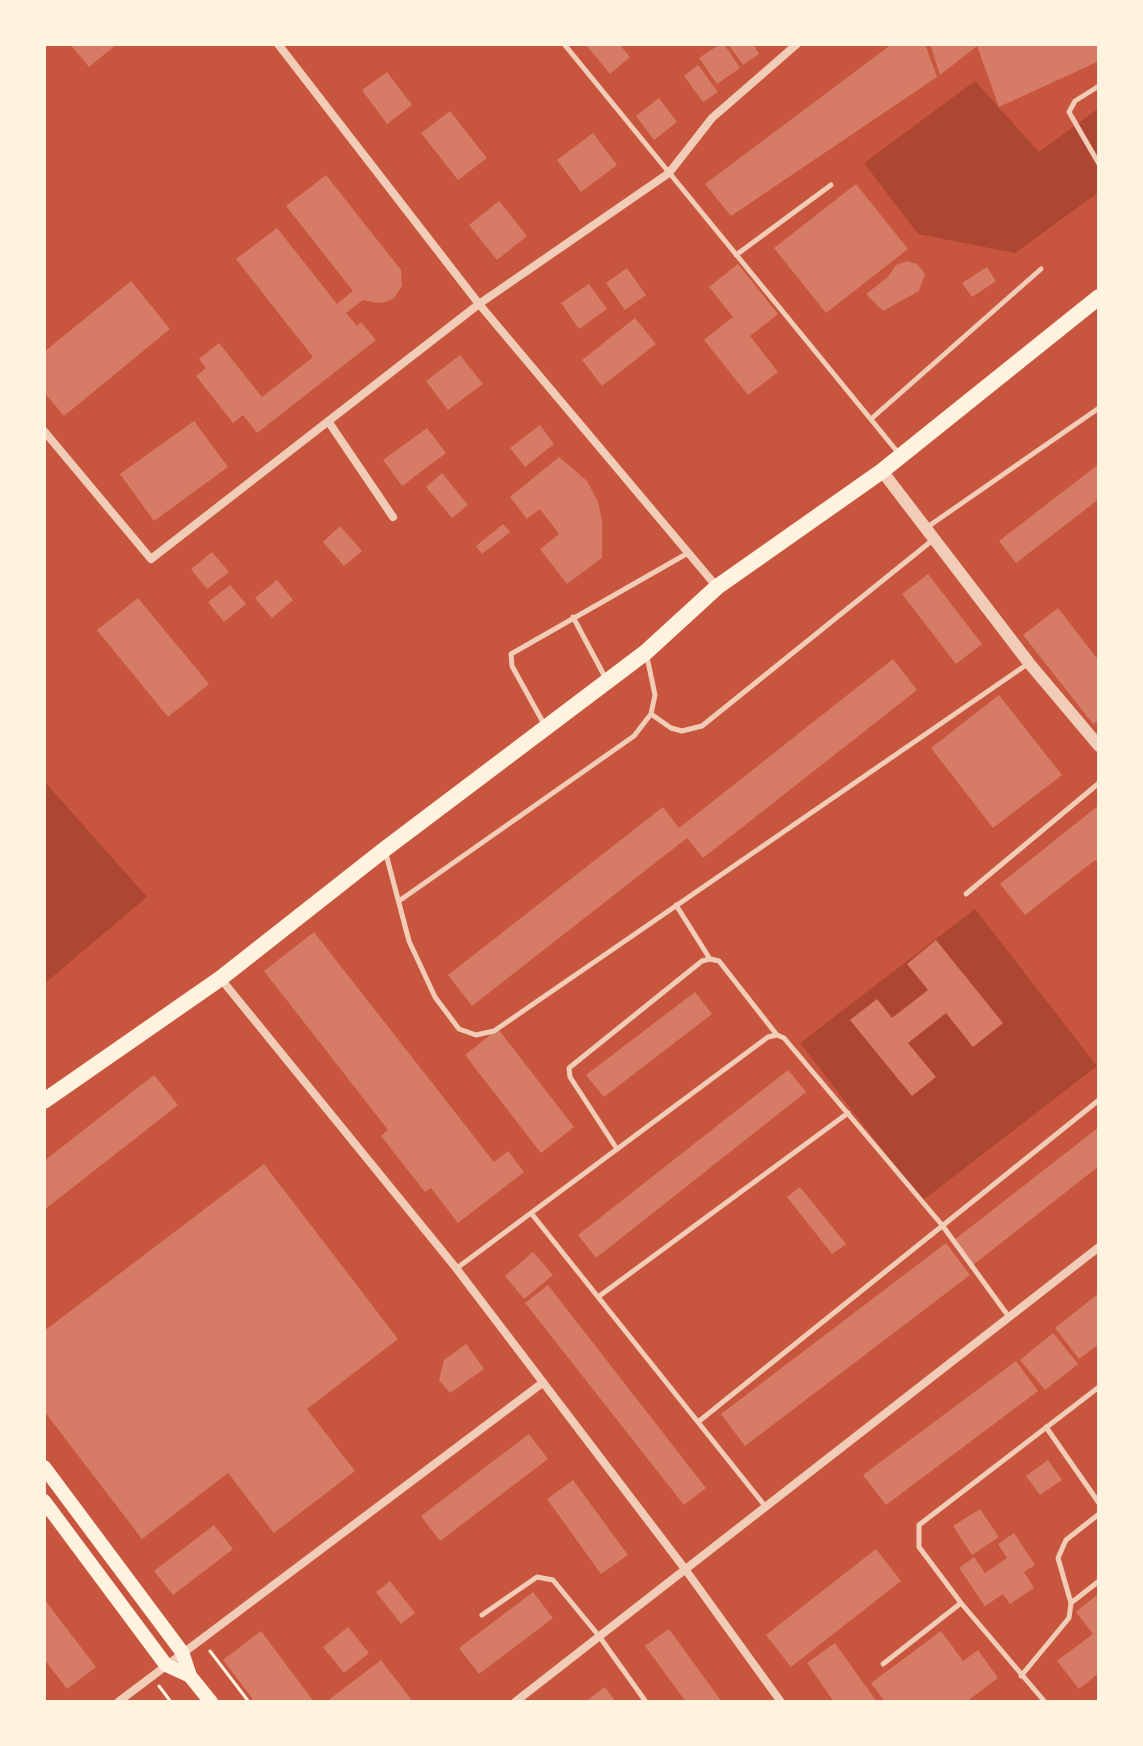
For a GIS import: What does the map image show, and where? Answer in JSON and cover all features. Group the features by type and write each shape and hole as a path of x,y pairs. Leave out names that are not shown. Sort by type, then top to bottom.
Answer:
{"main road":[{"path":"44,1101 221,978 385,849 608,682 717,587 882,471 1099,297"},
{"path":"44,1467 182,1652 190,1676 211,1702"},
{"path":"44,1501 166,1665 190,1676"}],"street":[{"path":"278,44 479,304 717,587"},
{"path":"44,431 151,559 479,304 669,173 712,118 797,44"},
{"path":"328,421 393,517"},
{"path":"882,471 1029,663 1099,746"},
{"path":"221,978 456,1268 541,1384 685,1569 781,1702"},
{"path":"515,1702 1099,1247"},
{"path":"118,1702 541,1384"}],"lane":[{"path":"564,44 901,456"},
{"path":"1099,86 1075,101 1069,112 1099,164"},
{"path":"736,255 831,185"},
{"path":"871,419 1041,269"},
{"path":"651,714 671,728 682,731 702,726 930,534 1099,408"},
{"path":"546,728 512,666 511,654 688,553"},
{"path":"573,617 608,682"},
{"path":"399,901 634,736 651,714 655,695 646,652"},
{"path":"385,849 409,941 435,997 459,1029 476,1035 494,1031 1029,663"},
{"path":"966,894 1099,783"},
{"path":"676,905 710,959"},
{"path":"617,1149 570,1077 569,1068 702,961 719,961 777,1035 784,1038 942,1225 1009,1317"},
{"path":"456,1268 768,1037 777,1035"},
{"path":"698,1422 1099,1100"},
{"path":"598,1297 848,1113"},
{"path":"531,1213 765,1506"},
{"path":"1045,1702 961,1603 919,1547 919,1525 1099,1387"},
{"path":"1046,1427 1099,1503"},
{"path":"1021,1676 1069,1618 1071,1603 1058,1558 1066,1540 1099,1514"},
{"path":"482,1615 537,1577 553,1580 599,1636 646,1702"},
{"path":"1071,1603 1099,1581"},
{"path":"883,1664 961,1603"}],"path":[{"path":"200,1638 249,1702"},
{"path":"151,1676 171,1702"}],"shaded area":[{"path":"975,81 1039,152 1099,108 1099,192 1015,253 918,234 864,163"},
{"path":"44,781 147,897 44,984"},
{"path":"975,909 1097,1066 922,1201 800,1043"}],"building":[{"path":"70,44 117,44 89,67"},
{"path":"619,44 630,57 610,74 587,46"},
{"path":"724,44 740,68 717,84 699,58"},
{"path":"728,44 753,44 759,54 743,65"},
{"path":"892,44 925,44 937,77 731,216 705,184"},
{"path":"930,44 1099,44 1099,61 999,107 977,46 940,75"},
{"path":"698,65 718,92 703,102 684,76"},
{"path":"387,72 412,105 387,124 362,90"},
{"path":"659,98 677,122 654,140 636,116"},
{"path":"450,111 487,158 458,180 421,133"},
{"path":"593,133 617,165 581,192 557,160"},
{"path":"326,175 401,270 402,286 394,298 386,302 363,300 346,313 357,326 361,322 376,340 257,433 243,415 233,423 196,376 206,368 199,359 219,343 262,397 313,357 236,259 277,228 337,304 353,291 286,206"},
{"path":"856,184 908,249 826,313 774,248"},
{"path":"499,201 527,236 497,260 469,225"},
{"path":"907,261 917,264 925,274 919,291 883,311 866,294 888,277 896,265"},
{"path":"738,264 778,314 750,336 778,372 748,395 704,340 733,317 709,287"},
{"path":"987,267 996,281 972,297 962,283"},
{"path":"627,268 646,295 625,310 606,283"},
{"path":"131,281 170,329 64,416 44,392 44,352"},
{"path":"589,284 607,309 579,329 561,303"},
{"path":"635,318 656,344 602,386 582,360"},
{"path":"460,355 483,384 448,410 426,381"},
{"path":"194,421 228,467 154,521 120,474"},
{"path":"540,425 554,444 525,467 510,448"},
{"path":"427,428 446,453 402,486 383,460"},
{"path":"559,457 587,481 598,502 602,520 602,558 567,584 540,549 559,534 540,509 527,519 510,497"},
{"path":"1099,464 1099,499 1016,563 999,541"},
{"path":"442,473 468,505 452,518 426,487"},
{"path":"503,524 510,532 482,554 476,546"},
{"path":"340,526 362,551 344,566 323,542"},
{"path":"212,552 229,572 207,589 191,569"},
{"path":"928,574 982,644 956,664 902,594"},
{"path":"277,580 293,600 272,618 255,598"},
{"path":"230,585 246,604 224,622 208,602"},
{"path":"138,598 209,684 168,717 97,630"},
{"path":"1058,608 1099,661 1099,720 1093,724 1023,635"},
{"path":"893,659 917,690 703,858 687,838 472,1006 448,975 663,807 679,828"},
{"path":"999,695 1062,775 993,828 931,748"},
{"path":"1099,805 1099,864 1095,860 1025,915 1000,884"},
{"path":"314,932 494,1162 508,1151 524,1172 458,1223 431,1188 425,1192 381,1136 388,1130 264,971"},
{"path":"936,940 1003,1023 973,1047 946,1013 908,1043 936,1077 912,1096 850,1020 877,999 892,1018 928,990 907,964"},
{"path":"695,992 712,1014 604,1097 586,1075"},
{"path":"498,1029 574,1127 541,1153 465,1055"},
{"path":"788,1070 806,1092 596,1258 578,1235"},
{"path":"154,1075 178,1105 44,1210 44,1161"},
{"path":"1099,1127 1099,1166 973,1265 954,1240"},
{"path":"264,1164 398,1339 307,1409 355,1471 274,1533 228,1473 142,1539 44,1411 44,1331"},
{"path":"800,1187 846,1244 832,1254 787,1197"},
{"path":"946,1243 970,1275 745,1446 721,1414"},
{"path":"533,1252 553,1275 524,1299 505,1276"},
{"path":"548,1285 706,1488 684,1505 525,1303"},
{"path":"1099,1293 1099,1344 1079,1359 1055,1328"},
{"path":"1053,1333 1078,1364 1045,1390 1020,1360"},
{"path":"466,1344 484,1369 450,1393 439,1380 444,1360"},
{"path":"1016,1361 1038,1391 886,1505 863,1475"},
{"path":"529,1434 548,1459 440,1541 421,1516"},
{"path":"1048,1460 1062,1480 1040,1495 1026,1476"},
{"path":"573,1480 628,1555 601,1574 547,1499"},
{"path":"980,1509 999,1537 972,1555 953,1526"},
{"path":"214,1525 233,1549 173,1595 154,1571"},
{"path":"1014,1533 1035,1565 1024,1572 1034,1588 1010,1604 1003,1594 985,1606 959,1568 974,1557 985,1573 1007,1558 998,1544"},
{"path":"876,1549 901,1581 791,1667 766,1635"},
{"path":"390,1581 415,1613 401,1624 376,1592"},
{"path":"533,1592 553,1618 479,1674 459,1648"},
{"path":"1099,1593 1099,1673 1079,1689 1057,1661 1093,1634 1076,1612"},
{"path":"44,1599 96,1667 67,1689 44,1659"},
{"path":"348,1627 369,1653 344,1673 323,1647"},
{"path":"669,1629 722,1702 686,1702 645,1646"},
{"path":"261,1631 314,1702 255,1702 223,1660"},
{"path":"941,1631 963,1661 978,1650 998,1678 966,1702 885,1702 871,1683"},
{"path":"835,1643 877,1702 834,1702 807,1663"},
{"path":"381,1660 411,1699 407,1702 326,1702"},
{"path":"605,1687 616,1702 585,1702"}]}
